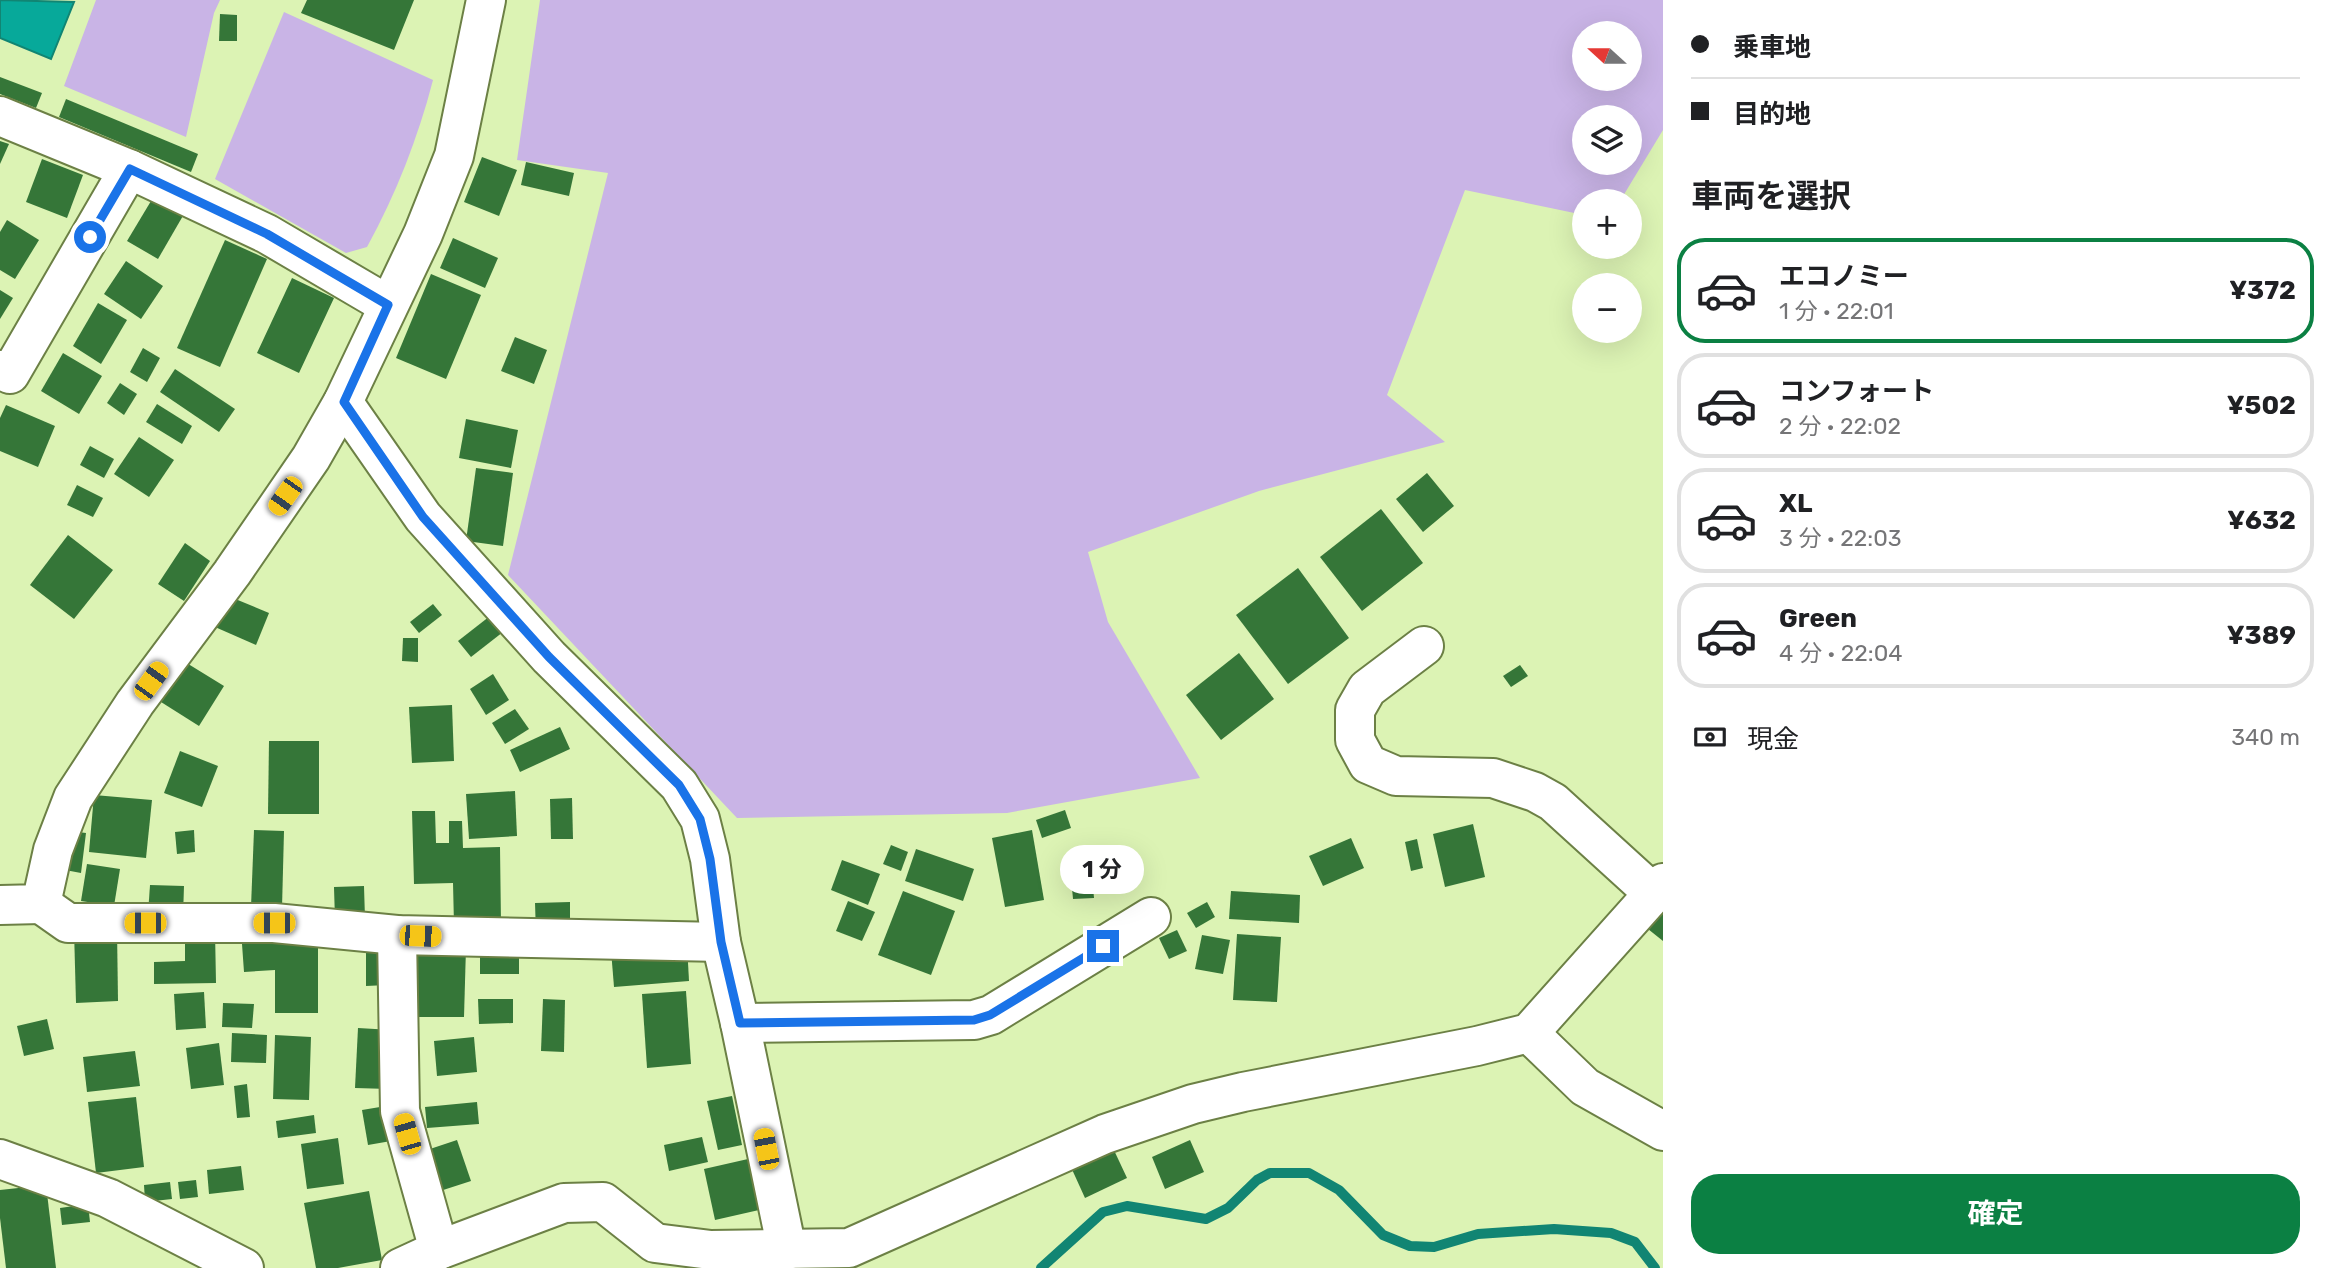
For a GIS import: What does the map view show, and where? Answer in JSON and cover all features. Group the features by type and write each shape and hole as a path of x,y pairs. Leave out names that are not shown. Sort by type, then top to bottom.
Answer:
{"street":[{"path":"41,904 53,850 73,798 135,703 232,573 311,458 344,402 424,234 454,156 486,0"},
{"path":"0,116 130,169 267,234 388,305"},
{"path":"0,370 10,374 130,169"},
{"path":"344,402 423,517 549,657 679,785 700,819 710,859 721,942 787,1250"},
{"path":"400,1268 439,1250 564,1203 603,1202 655,1242 711,1250 849,1248 1105,1134 1193,1104 1529,1033 1658,888 1553,802 1535,792 1493,778 1396,776 1367,764 1355,740 1355,710 1367,690 1424,646"},
{"path":"0,905 41,904 68,923 274,923 397,935 721,942"},
{"path":"740,1023 974,1020 990,1015 1151,918"},
{"path":"397,935 400,1111 439,1250"},
{"path":"1529,1033 1586,1087 1663,1131"},
{"path":"0,1159 108,1198 244,1268"}],"shaded area":[{"path":"96,0 220,0 214,13 186,137 64,86"},
{"path":"540,0 1663,0 1663,130 1642,165 1642,105 1572,105 1572,175 1636,175 1627,189 1572,189 1572,212 1465,190 1387,395 1445,442 1259,491 1088,552 1108,622 1200,778 1007,813 737,818 508,575 608,173 517,160"},
{"path":"284,12 433,80 405,165 367,247 346,253 215,179"}],"water":[{"path":"0,0 74,2 51,59 0,38"}],"building":[{"path":"307,0 414,0 394,50 301,13"},
{"path":"220,14 237,15 237,41 219,41"},
{"path":"0,77 42,93 36,108 0,94"},
{"path":"66,99 198,154 191,172 59,117"},
{"path":"0,141 9,144 0,164"},
{"path":"482,157 517,170 499,216 464,202"},
{"path":"42,159 83,175 67,218 26,202"},
{"path":"526,162 574,173 569,196 521,185"},
{"path":"154,196 184,214 158,259 127,241"},
{"path":"7,220 39,240 15,279 0,270 0,232"},
{"path":"453,238 498,258 485,288 440,268"},
{"path":"225,240 267,259 220,367 177,348"},
{"path":"126,261 163,286 141,319 104,294"},
{"path":"431,274 481,295 446,379 396,358"},
{"path":"292,278 334,298 299,373 257,353"},
{"path":"0,290 13,298 0,319"},
{"path":"98,303 127,320 101,364 73,346"},
{"path":"515,337 547,350 534,384 501,371"},
{"path":"143,348 160,358 147,382 130,372"},
{"path":"63,353 102,376 79,414 41,391"},
{"path":"175,369 235,409 219,432 160,392"},
{"path":"120,383 137,394 124,415 107,403"},
{"path":"157,404 192,426 182,444 146,422"},
{"path":"6,405 55,426 38,467 0,451 0,418"},
{"path":"466,419 518,430 511,468 459,458"},
{"path":"139,437 174,460 149,497 114,474"},
{"path":"90,446 114,459 104,478 80,465"},
{"path":"476,468 513,473 503,546 466,541"},
{"path":"1427,473 1454,506 1423,532 1396,499"},
{"path":"77,485 103,498 93,517 67,505"},
{"path":"1381,509 1423,563 1362,611 1320,557"},
{"path":"68,535 113,570 74,619 30,585"},
{"path":"185,543 210,561 184,601 158,584"},
{"path":"1298,568 1349,638 1288,684 1236,615"},
{"path":"228,596 269,613 256,645 215,627"},
{"path":"433,604 442,615 419,633 410,622"},
{"path":"490,616 503,632 471,657 458,641"},
{"path":"403,638 418,638 418,662 402,661"},
{"path":"1239,653 1274,699 1221,740 1186,695"},
{"path":"185,662 224,686 199,726 161,702"},
{"path":"1520,665 1528,676 1511,687 1503,676"},
{"path":"493,674 509,700 486,715 470,689"},
{"path":"452,705 454,761 412,763 409,707"},
{"path":"515,709 529,729 505,744 492,723"},
{"path":"560,727 570,749 520,772 510,750"},
{"path":"269,741 319,741 319,814 268,814"},
{"path":"180,751 218,766 202,807 164,793"},
{"path":"515,791 517,836 469,839 466,794"},
{"path":"94,795 152,800 146,858 89,852"},
{"path":"572,798 573,839 551,839 550,799"},
{"path":"1065,810 1071,828 1042,838 1036,820"},
{"path":"412,811 435,811 436,843 449,843 449,821 462,821 463,848 500,847 501,924 454,925 453,883 414,884"},
{"path":"1473,824 1485,877 1445,887 1433,834"},
{"path":"194,830 195,852 177,854 175,832"},
{"path":"254,830 284,831 282,908 251,907"},
{"path":"1032,830 1044,900 1005,907 992,838"},
{"path":"70,831 86,833 81,873 65,870"},
{"path":"1351,838 1364,868 1323,886 1309,856"},
{"path":"1417,839 1423,868 1411,871 1405,842"},
{"path":"891,845 908,852 901,871 883,864"},
{"path":"916,849 974,869 963,901 905,881"},
{"path":"842,860 880,874 868,905 831,890"},
{"path":"87,864 120,869 114,906 81,901"},
{"path":"1092,875 1094,898 1073,899 1071,877"},
{"path":"150,885 184,886 183,916 148,914"},
{"path":"364,886 365,919 335,920 334,887"},
{"path":"903,891 955,911 931,975 878,955"},
{"path":"1231,891 1300,895 1299,923 1229,919"},
{"path":"848,901 875,912 862,941 836,931"},
{"path":"570,902 570,932 536,933 535,903"},
{"path":"1207,902 1215,917 1196,928 1187,913"},
{"path":"1663,911 1663,941 1648,929"},
{"path":"117,929 118,1001 76,1003 74,930"},
{"path":"1177,930 1187,951 1169,959 1159,938"},
{"path":"215,931 216,983 154,984 154,962 185,961 185,932"},
{"path":"1237,934 1281,937 1277,1002 1233,1000"},
{"path":"1202,935 1230,940 1223,974 1195,969"},
{"path":"318,942 318,1013 275,1013 275,970 244,972 242,944"},
{"path":"687,944 689,981 614,987 611,950"},
{"path":"417,946 466,947 464,1017 415,1017"},
{"path":"519,947 519,974 480,974 480,948"},
{"path":"366,948 388,948 387,985 366,986"},
{"path":"686,991 691,1064 647,1068 642,994"},
{"path":"204,992 206,1028 176,1030 174,994"},
{"path":"478,999 513,999 513,1023 479,1024"},
{"path":"543,999 565,1000 564,1052 541,1051"},
{"path":"223,1003 254,1004 252,1028 222,1027"},
{"path":"47,1019 54,1049 24,1056 17,1026"},
{"path":"358,1028 392,1030 389,1089 355,1088"},
{"path":"232,1033 267,1035 266,1063 231,1062"},
{"path":"275,1035 311,1037 309,1100 273,1099"},
{"path":"474,1037 477,1072 437,1076 434,1041"},
{"path":"219,1043 224,1085 191,1089 186,1048"},
{"path":"135,1051 140,1086 87,1092 83,1057"},
{"path":"247,1084 250,1117 237,1118 234,1086"},
{"path":"732,1096 742,1145 718,1150 707,1101"},
{"path":"136,1097 144,1167 96,1173 88,1102"},
{"path":"477,1102 479,1124 427,1128 425,1107"},
{"path":"386,1106 391,1141 368,1145 362,1110"},
{"path":"314,1115 316,1133 278,1138 276,1121"},
{"path":"702,1137 708,1162 669,1171 664,1145"},
{"path":"338,1138 344,1184 307,1189 301,1144"},
{"path":"457,1140 471,1181 437,1192 424,1151"},
{"path":"1190,1140 1204,1172 1165,1189 1152,1157"},
{"path":"1112,1146 1127,1178 1085,1198 1070,1165"},
{"path":"748,1159 759,1210 715,1220 704,1169"},
{"path":"241,1166 244,1190 209,1194 207,1170"},
{"path":"196,1180 198,1197 180,1199 178,1182"},
{"path":"170,1182 172,1199 145,1202 144,1185"},
{"path":"46,1185 56,1268 6,1268 0,1218 0,1190"},
{"path":"369,1191 382,1260 338,1268 316,1268 304,1203"},
{"path":"88,1204 90,1222 62,1225 60,1208"}],"waterway":[{"path":"1041,1268 1103,1212 1127,1206 1206,1219 1228,1208 1257,1180 1270,1173 1309,1173 1339,1190 1383,1235 1410,1246 1434,1247 1478,1234 1554,1229 1611,1233 1635,1242 1655,1268"}],"route":[{"path":"90,237 130,169 267,234 388,305 344,402 423,517 549,657 679,785 700,819 710,859 721,942 740,1023 974,1020 990,1015 1103,946"}]}
